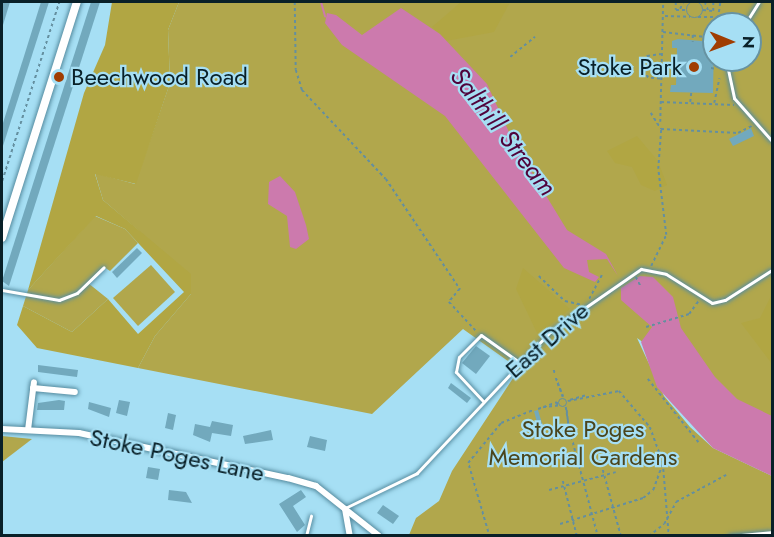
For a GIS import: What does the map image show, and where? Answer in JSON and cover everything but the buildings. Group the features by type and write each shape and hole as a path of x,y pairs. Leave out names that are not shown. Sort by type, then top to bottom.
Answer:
{"street":[{"path":"2,238 77,2"},
{"path":"28,430 34,385 71,390"},
{"name":"Stoke Poges Lane","path":"2,429 110,439 288,478 316,486 378,536"},
{"path":"345,508 350,536"}],"lane":[{"path":"726,72 726,81 741,105 772,141"},
{"path":"2,290 59,300 77,292 104,267"},
{"path":"649,269 666,274 699,299 725,300 772,270"},
{"name":"East Drive","path":"345,508 417,473 519,362 587,304 649,269"},
{"path":"483,401 456,372 459,357 481,335 519,362"},
{"path":"304,536 310,516"},
{"path":"729,536 772,532"}],"path":[{"path":"2,182 59,2"},
{"path":"295,2 296,69 302,90 386,179 460,289 449,302 481,335"},
{"path":"649,269 666,235 658,169 661,129 663,2"},
{"path":"676,2 680,10"},
{"path":"680,10 683,2"},
{"path":"680,10 687,10 695,2 702,10 713,11 713,2"},
{"path":"705,2 708,10"},
{"path":"687,10 691,17"},
{"path":"698,17 702,10"},
{"path":"663,16 702,17"},
{"path":"662,32 702,34"},
{"path":"693,34 693,42"},
{"path":"510,57 535,37"},
{"path":"661,54 647,56 641,67 648,78 661,79"},
{"path":"661,66 677,66"},
{"path":"714,104 719,79"},
{"path":"690,103 691,93"},
{"path":"660,102 741,105"},
{"path":"651,113 660,123"},
{"path":"661,129 738,133 747,126 757,131"},
{"path":"539,276 565,301 587,304 602,275"},
{"path":"637,278 641,287"},
{"path":"646,327 679,319 699,299"},
{"path":"554,370 555,374"},
{"path":"556,379 568,426"},
{"path":"648,379 699,443"},
{"path":"539,409 611,389 628,398 650,427 663,463 669,536"},
{"path":"494,536 488,532 468,463 501,423 534,410"},
{"path":"570,431 598,536"},
{"path":"560,524 614,509 653,490 663,463"},
{"path":"603,470 621,536"},
{"path":"549,490 616,472"},
{"path":"649,536 684,496 726,475"},
{"path":"563,481 578,536"},
{"path":"484,536 488,532"}],"green space":[{"name":"Stoke Poges Memorial Gardens","path":"179,2 772,2 772,435 637,338 664,396 690,427 713,448 772,476 772,535 409,535 416,518 439,501 452,471 519,369 463,329 372,414 138,368 155,336 191,294 138,230 103,200 95,173 135,184 170,83 168,30"},
{"path":"95,216 125,229 138,243 110,271 104,267 88,283 108,299 72,332 23,306 28,290"},
{"path":"151,265 175,292 138,326 113,298"},
{"path":"2,436 32,439 2,462"}],"shaded area":[{"path":"112,2 179,2 168,30 170,83 136,184 95,174 103,200 191,274 191,294 155,336 138,368 37,348 17,325 23,306 72,332 108,299 138,334 184,292 125,229 96,216 28,290 84,93 105,45"},
{"path":"461,2 509,4 494,32 446,41 432,27"},
{"path":"637,136 658,161 667,185 655,191 641,185 632,167 615,163 607,151"},
{"path":"523,268 570,309 538,335 516,289"},
{"path":"772,294 772,364 741,323 760,318"}],"water":[{"path":"401,8 440,34 487,84 514,143 567,230 606,254 618,276 607,259 587,260 589,272 599,277 595,282 564,268 445,116 342,45 325,23 327,13 336,15 362,35"},
{"path":"280,176 295,192 306,225 309,239 296,249 290,247 287,216 268,204 269,182"},
{"path":"640,276 653,277 673,297 681,328 715,377 737,399 772,416 772,476 713,448 657,387 641,342 652,327 621,300 621,288"}],"waterway":[{"name":"Salthill Stream","path":"321,2 325,16"}],"place":[{"name":"Stoke Park","path":"694,67"},
{"name":"Beechwood Road","path":"59,77"}]}
